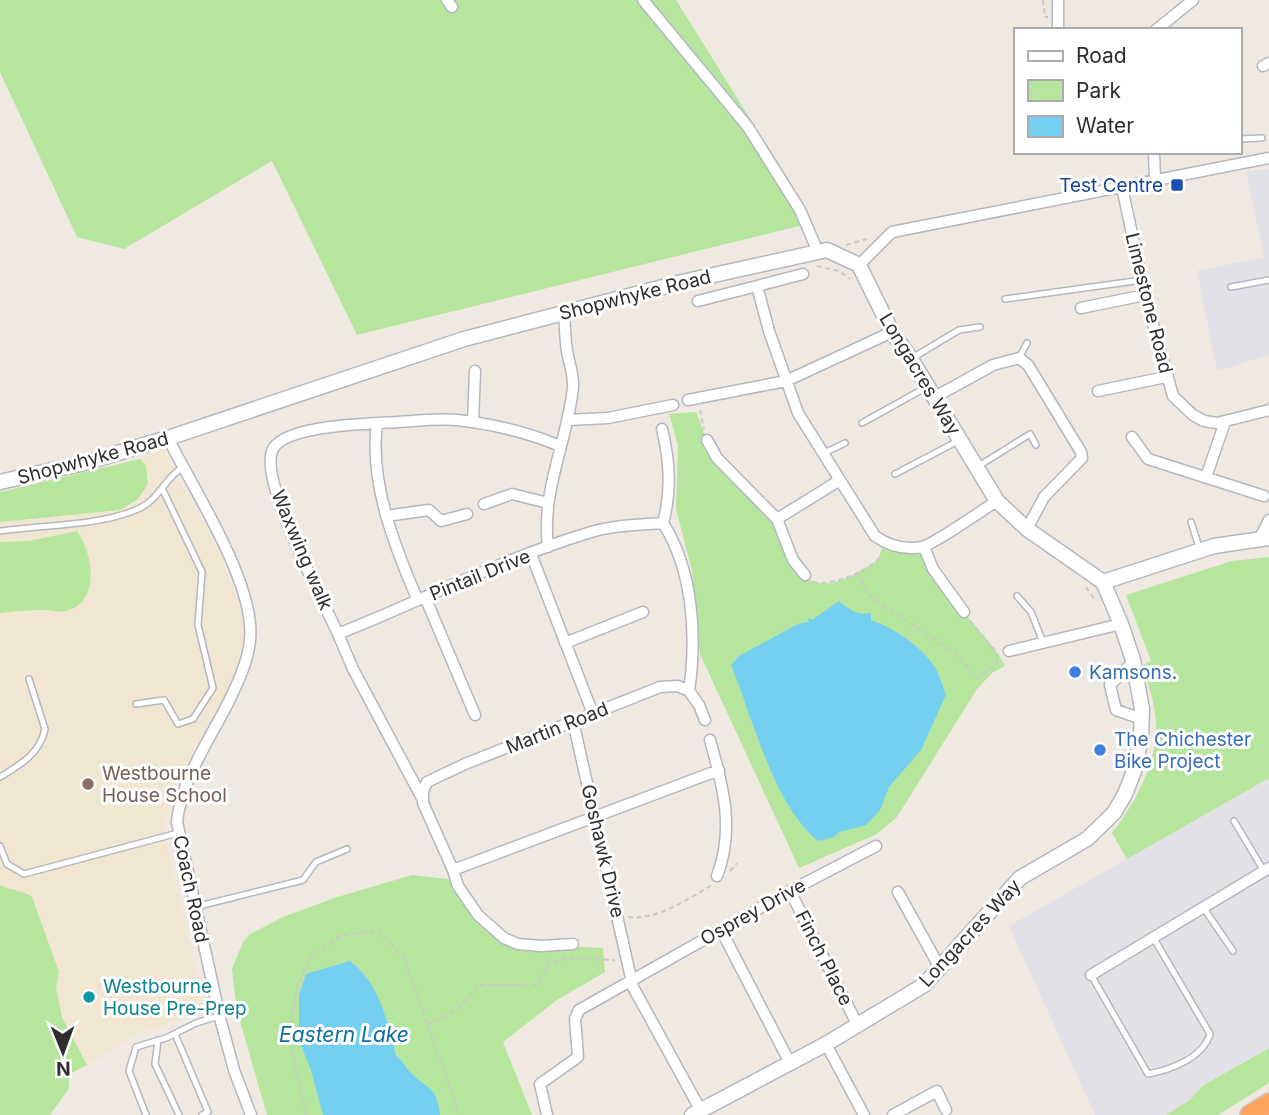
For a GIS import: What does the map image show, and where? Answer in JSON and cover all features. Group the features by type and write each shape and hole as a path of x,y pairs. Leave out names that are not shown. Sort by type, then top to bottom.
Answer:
{"highway":[{"path":"1250,1115 1269,1103"}],"main road":[{"path":"823,251 859,265"},
{"name":"Shopwhyke Road","path":"0,482 84,463 168,438 411,356 564,313 682,282 823,251"},
{"name":"Longacres Way","path":"696,1112 826,1044 924,985 1020,878 1087,839 1114,813 1125,794 1141,737 1140,695 1133,662 1121,624 1103,583 1027,529 997,501 892,332 859,265"},
{"path":"1103,583 1214,546 1265,538"}],"street":[{"path":"643,0 748,127 823,251"},
{"path":"1058,0 1058,28"},
{"path":"1158,28 1187,2"},
{"path":"1154,154 1155,180"},
{"path":"859,265 892,232 1269,158"},
{"name":"Limestone Road","path":"1122,187 1145,295 1173,396 1193,415 1204,421 1225,422 1269,410"},
{"path":"698,301 803,274"},
{"path":"757,286 769,331 798,413 875,536 901,547 924,547 997,501"},
{"path":"1081,308 1145,295"},
{"path":"548,547 548,503 568,420 573,380 564,313"},
{"path":"693,398 786,381 892,332"},
{"path":"931,392 993,365 1019,358 1028,365 1055,407 1082,458 1044,497 1027,529"},
{"path":"473,422 475,371"},
{"path":"1098,391 1166,377"},
{"path":"568,420 618,416 673,405"},
{"path":"475,715 397,553 386,516 377,459 377,424 427,419 473,422 541,438 560,446"},
{"path":"1206,477 1225,422"},
{"name":"Waxwing walk","path":"338,634 279,503 271,453 275,446 285,439 316,429 377,424"},
{"path":"662,429 670,471 663,523 673,538 680,559 690,608 693,662 690,691 705,720"},
{"path":"1132,437 1148,459 1264,496"},
{"name":"Coach Road","path":"168,438 228,551 246,604 250,638 242,672 179,804 178,833 219,1016 234,1070 251,1115"},
{"path":"707,440 717,458 776,519 793,560 804,575"},
{"path":"776,519 840,480"},
{"path":"484,503 512,494 548,503"},
{"path":"386,516 429,510 441,521 467,514"},
{"path":"1265,538 1269,520"},
{"name":"Pintail Drive","path":"338,634 589,532 663,523"},
{"path":"924,547 933,569 964,612"},
{"path":"531,554 593,713"},
{"path":"565,643 643,612"},
{"path":"1009,651 1121,624"},
{"path":"338,634 353,669 423,800 465,899 478,915 504,938 518,944 573,944"},
{"path":"1133,662 1110,685 1116,710 1142,719"},
{"name":"Martin Road","path":"423,800 427,782 465,764 660,687 678,686 690,691"},
{"name":"Goshawk Drive","path":"573,721 633,987 696,1112"},
{"path":"710,740 727,806 727,843 720,879"},
{"path":"453,870 719,770"},
{"name":"Osprey Drive","path":"547,1115 540,1084 578,1057 575,1019 579,1010 790,891 876,846"},
{"path":"1091,975 1267,869"},
{"name":"Finch Place","path":"790,891 858,1026"},
{"path":"898,892 940,968"},
{"path":"721,930 790,1063"},
{"path":"826,1044 864,1115"},
{"path":"893,1115 937,1091 946,1110"}],"lane":[{"path":"1241,139 1262,138"},
{"path":"1005,299 1142,280"},
{"path":"1231,287 1269,280"},
{"path":"911,359 959,330 980,327"},
{"path":"1019,358 1027,343"},
{"path":"862,423 931,392"},
{"path":"977,467 1030,435 1035,445"},
{"path":"895,474 960,440"},
{"path":"824,453 845,443"},
{"path":"0,531 90,520 139,508 151,501 171,474 183,467"},
{"path":"136,704 164,700 178,724 193,719 213,688 198,625 202,572 162,488"},
{"path":"1191,522 1200,550"},
{"path":"1017,596 1031,612 1043,642"},
{"path":"0,777 32,756 44,734 45,729 29,679"},
{"path":"1234,821 1267,869"},
{"path":"0,846 7,864 24,874 178,833"},
{"path":"195,907 303,880 316,862 347,849"},
{"path":"1203,907 1233,951"},
{"path":"1091,975 1148,1074 1160,1072 1186,1060 1203,1049 1210,1034 1153,937"},
{"path":"146,1115 131,1078 131,1062 136,1047 219,1016"},
{"path":"175,1034 208,1112 202,1115"},
{"path":"158,1040 155,1064 178,1115"}],"path":[{"path":"823,251 866,239"},
{"path":"693,398 707,440"},
{"path":"804,575 815,582 830,583 857,572 878,561 884,542"},
{"path":"857,572 868,594 957,654 977,678 997,664 998,654 964,612"},
{"path":"998,654 1009,651"},
{"path":"626,917 640,919 681,902 720,879 737,863"},
{"path":"306,1115 288,1035 298,986 309,959 341,934 378,931 404,958 459,1115"},
{"path":"426,1026 456,1011 479,985 536,985 550,964 566,958 592,957 628,961"}],"shaded area":[{"path":"1269,169 1269,355 1217,371 1197,271 1264,257 1246,171"},
{"name":"Westbourne House School","path":"162,449 220,553 240,609 246,645 234,678 182,771 171,797 164,831 204,1007 157,1029 142,1031 100,1058 0,1108 0,492 140,459"},
{"path":"1269,778 1269,1047 1202,1086 1191,1099 1166,1115 1095,1115 1009,926"}],"green space":[{"path":"0,0 676,0 804,205 807,224 357,335 272,161 124,249 77,237 0,72"},
{"path":"696,412 707,440 777,519 804,575 813,581 832,583 851,576 878,560 884,542 924,547 951,596 997,652 1005,666 992,673 977,689 897,817 877,834 799,868 700,654 692,571 676,509 678,445 669,414"},
{"path":"140,459 146,465 148,484 138,499 120,510 0,522 0,492"},
{"path":"77,531 83,540 90,564 91,576 85,598 77,606 64,612 38,610 0,613 0,542 29,541"},
{"path":"1269,557 1269,778 1127,859 1112,833 1129,809 1149,767 1156,738 1156,723 1153,701 1142,665 1151,661 1126,595 1232,561"},
{"path":"412,875 456,880 465,899 518,944 603,948 605,972 557,1000 503,1042 532,1115 267,1115 237,1011 232,969 243,942 250,934 283,917 334,898"},
{"path":"0,885 32,897 59,972 56,987 62,1017 87,1065 69,1074 69,1088 50,1115 0,1115"},
{"path":"1269,1048 1269,1083 1218,1115 1166,1115 1191,1099 1202,1086"}],"water":[{"path":"839,601 854,612 871,613 871,620 898,633 916,646 936,669 946,695 921,750 889,787 880,810 866,825 818,841 802,825 776,783 731,665 739,656 798,624 809,622 808,619 812,620"},
{"name":"Eastern Lake","path":"350,961 369,980 381,1004 396,1056 434,1094 440,1115 323,1115 311,1070 299,1040 299,995 306,974"}],"place":[{"name":"Test Centre","path":"1177,185"},
{"name":"Kamsons.","path":"1075,672"},
{"name":"The Chichester Bike Project","path":"1100,750"},
{"name":"Westbourne House School","path":"88,784"},
{"name":"Westbourne House Pre-Prep","path":"89,997"}]}
